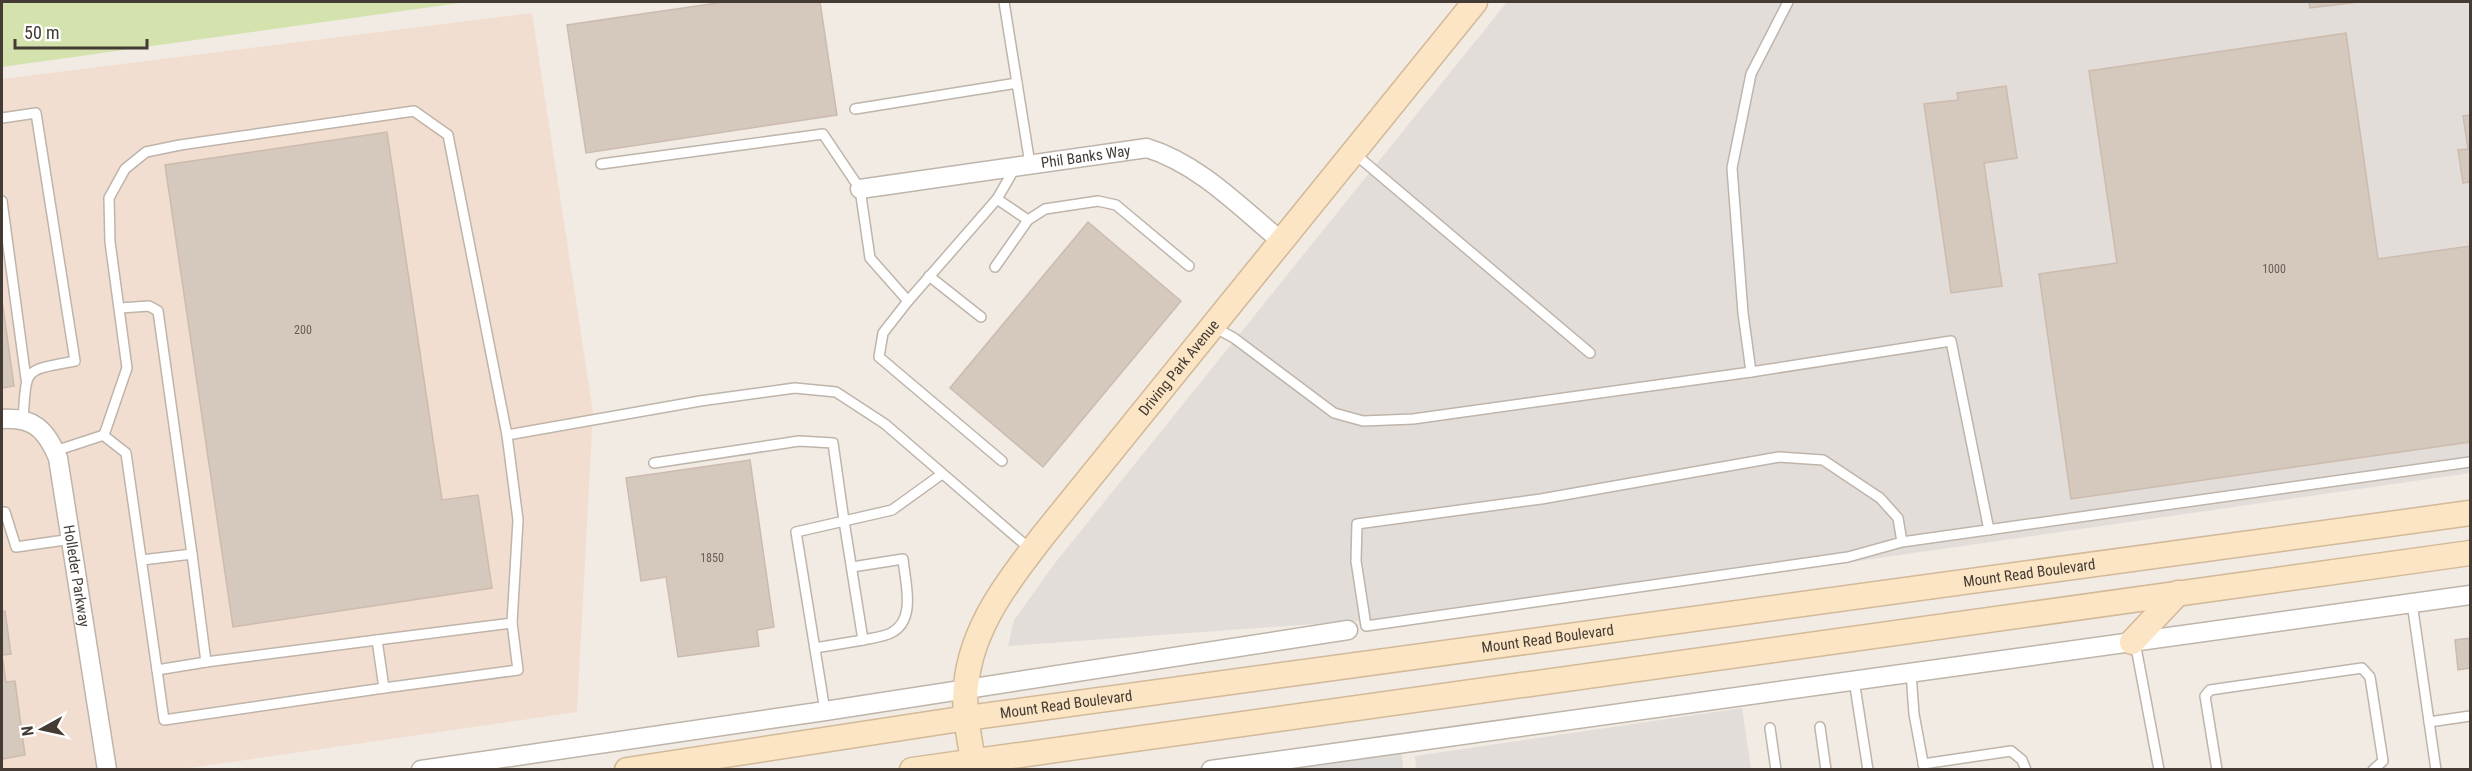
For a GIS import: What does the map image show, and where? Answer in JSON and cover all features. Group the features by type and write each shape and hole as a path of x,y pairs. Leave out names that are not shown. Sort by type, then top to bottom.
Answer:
{"main road":[{"name":"Driving Park Avenue","path":"973,765 965,688 972,650 981,628 999,597 1032,550 1475,2"},
{"name":"Mount Read Boulevard","path":"627,770 967,718 2470,513"},
{"path":"912,770 973,765 2178,592 2470,553"},
{"path":"2133,642 2178,592"}],"street":[{"name":"Phil Banks Way","path":"860,189 1147,148 1168,155 1192,169 1281,241"},
{"path":"2,419 23,419"},
{"name":"Holleder Parkway","path":"23,419 41,429 55,451 62,475 107,770"},
{"path":"1211,770 2470,595"},
{"name":"Mount Read Boulevard","path":"421,770 825,711 1348,630"}],"lane":[{"path":"1002,461 879,357 884,333 1023,165 1017,83 1004,2"},
{"path":"1751,372 1743,313 1732,168 1751,74 1788,2"},
{"path":"855,109 1017,83"},
{"path":"414,111 448,135 507,435 518,520 512,622 518,670 164,720 126,453 104,435 126,368 110,242 109,198 125,169 146,152 180,145 414,111"},
{"path":"2,118 36,113 75,361 36,368 26,379"},
{"path":"601,164 824,134 860,189 870,258 908,302"},
{"path":"1353,152 1590,353"},
{"path":"997,199 1028,220"},
{"path":"2,201 26,379 23,419"},
{"path":"995,267 1028,220 1045,209 1098,201 1116,205 1189,266"},
{"path":"930,276 981,317"},
{"path":"120,308 149,306 158,311 206,663"},
{"path":"1213,326 1234,338 1334,413 1363,421 1413,419 1751,372 1952,341 1989,530"},
{"path":"507,435 700,401 795,388 836,392 885,424 1032,550"},
{"path":"55,451 104,435"},
{"path":"654,463 799,441 832,443 863,640"},
{"path":"1366,626 1356,561 1357,524 1540,499 1779,457 1823,460 1880,498 1898,519 1902,542"},
{"path":"1348,630 1848,557 1902,542 2470,462"},
{"path":"825,711 796,532 892,510 942,474"},
{"path":"2,513 5,512 16,547 72,539"},
{"path":"142,560 192,554"},
{"path":"814,648 891,633 901,624 907,613 903,559 852,567"},
{"path":"2412,603 2436,770"},
{"path":"157,670 512,622"},
{"path":"377,640 384,688"},
{"path":"2133,642 2159,770"},
{"path":"2217,770 2205,696 2210,690 2362,668 2370,677 2384,761 2373,770"},
{"path":"1911,673 1914,714 1924,767 2011,751 2022,760 2026,770"},
{"path":"1854,680 1868,770"},
{"path":"2429,722 2470,716"},
{"path":"1820,727 1826,770"},
{"path":"1770,728 1776,770"}],"shaded area":[{"path":"1507,2 2470,2 2470,473 1525,609 1008,646 1014,620 1055,563"},
{"path":"532,13 593,412 577,712 183,769 2,769 2,79"},
{"path":"1742,708 1751,769 1416,769 1415,756"},
{"path":"1402,752 1403,769 1270,770"}],"green space":[{"path":"2,2 467,2 2,67"}],"building":[{"path":"724,2 820,2 837,115 586,153 567,25"},
{"path":"2309,2 2359,2 2310,8"},
{"path":"2346,33 2378,259 2470,246 2470,442 2071,499 2039,274 2117,263 2089,71"},
{"path":"2006,86 2017,158 1984,163 2002,286 1951,293 1924,104 1958,100 1957,93"},
{"path":"2470,115 2470,182 2463,183 2458,150 2468,149 2463,116"},
{"path":"387,132 442,500 478,495 492,588 233,627 165,165"},
{"path":"1088,222 1181,301 1043,467 950,388"},
{"path":"2,300 14,386 2,388"},
{"path":"750,460 774,627 757,630 759,646 678,657 666,577 641,581 626,478"},
{"path":"5,611 11,654 2,655 2,612"},
{"path":"2470,638 2470,668 2458,670 2455,640"},
{"path":"2,655 6,682 15,681 25,755 2,759"}]}
